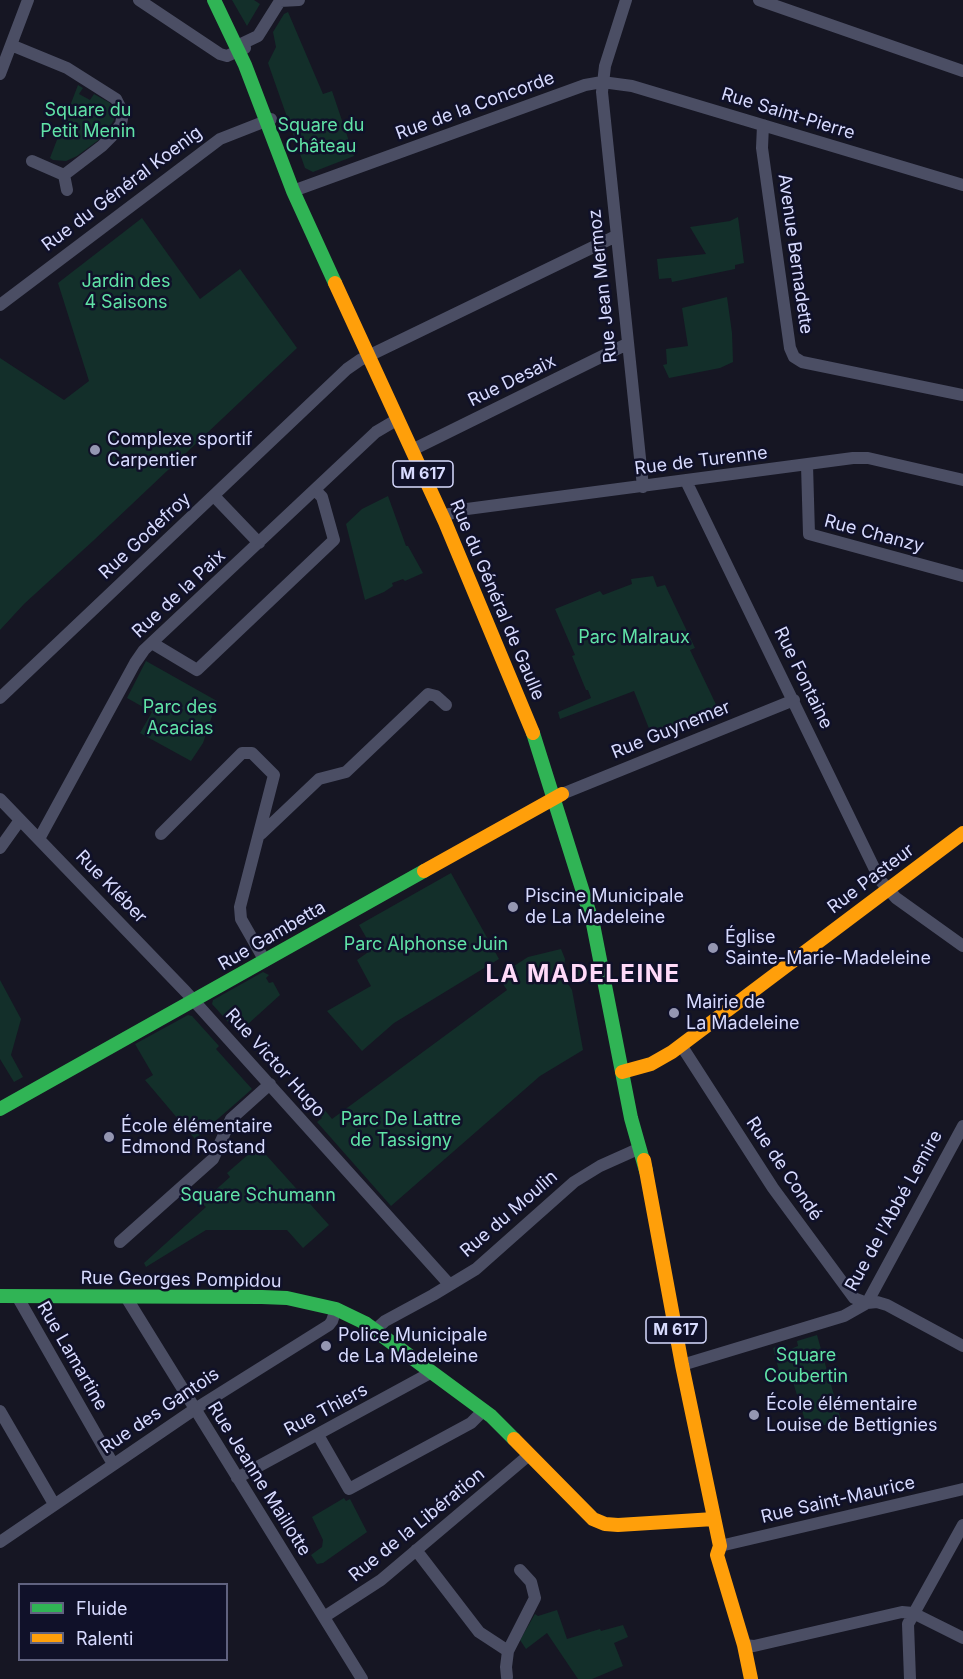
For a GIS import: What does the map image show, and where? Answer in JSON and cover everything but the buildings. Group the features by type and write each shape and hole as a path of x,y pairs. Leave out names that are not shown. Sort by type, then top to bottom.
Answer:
{"main road":[{"name":"Rue du Général de Gaulle","path":"214,0 227,28 241,47"},
{"name":"Rue du Général de Gaulle","path":"225,0 309,223 442,516 558,797 593,924 627,1071 682,1365 720,1546 727,1552 749,1645 760,1679"},
{"name":"Rue Gambetta","path":"0,1109 558,797"},
{"name":"Rue Pasteur","path":"627,1071 657,1061 681,1045 963,833"},
{"name":"Rue du Général de Gaulle","path":"627,1071 638,1149 646,1171"},
{"name":"Rue Georges Pompidou","path":"0,1296 279,1298 336,1309 375,1330 483,1410 589,1516 605,1524 714,1519"},
{"name":"Rue du Général de Gaulle","path":"749,1645 750,1679"}],"street":[{"path":"0,74 28,0"},
{"path":"140,0 224,55 257,37 280,1 299,0"},
{"path":"759,0 963,71"},
{"path":"602,82 624,6"},
{"path":"200,41 207,43 219,41 225,36 227,28"},
{"path":"11,45 68,68 112,96 121,108 123,113 121,124 112,136 102,147 64,175"},
{"name":"Rue Saint-Pierre","path":"602,82 624,84 963,185"},
{"name":"Rue de la Concorde","path":"296,190 585,85 602,82"},
{"name":"Rue Jean Mermoz","path":"602,82 643,486"},
{"name":"Rue du Général Koenig","path":"0,305 220,139 271,119"},
{"name":"Avenue Bernadette","path":"763,125 762,148 790,348 794,357 801,362 963,395"},
{"path":"32,161 64,175"},
{"path":"64,175 67,190"},
{"name":"Rue Godefroy","path":"0,698 347,369 616,236"},
{"name":"Rue Desaix","path":"412,450 627,344"},
{"name":"Rue de la Paix","path":"39,839 135,663 152,643 316,491 376,432 398,419"},
{"name":"Rue de Turenne","path":"442,516 467,509 853,458 868,458 963,480"},
{"name":"Rue Chanzy","path":"807,465 809,534 963,576"},
{"name":"Rue Fontaine","path":"687,481 887,890"},
{"path":"152,643 197,669 206,662 334,540 322,497 316,491"},
{"path":"214,496 259,543"},
{"path":"260,835 319,779 346,772 428,694 436,696 446,705"},
{"name":"Rue Guynemer","path":"558,797 794,700"},
{"path":"161,834 242,753 252,753 274,775 240,907 241,919 266,961"},
{"name":"Rue Kléber","path":"0,799 195,1001"},
{"path":"0,848 20,820"},
{"path":"887,890 963,946"},
{"name":"Rue Victor Hugo","path":"195,1001 449,1284"},
{"name":"Rue de Condé","path":"681,1045 768,1181 810,1241 854,1299 867,1303"},
{"path":"120,1242 213,1159 231,1119 270,1084"},
{"name":"Rue de l'Abbé Lemire","path":"682,1365 844,1316 867,1303 963,1126"},
{"name":"Rue du Moulin","path":"375,1330 385,1321 476,1269 574,1182 600,1166 638,1149"},
{"name":"Rue Lamartine","path":"17,1296 113,1464"},
{"name":"Rue Jeanne Maillotte","path":"126,1297 362,1679"},
{"path":"867,1303 877,1302 887,1305 963,1346"},
{"name":"Rue des Gantois","path":"0,1542 195,1409 329,1325 336,1309"},
{"name":"Rue Thiers","path":"237,1478 432,1372"},
{"path":"318,1435 349,1489 471,1423 483,1410"},
{"path":"0,1411 54,1504"},
{"name":"Rue de la Libération","path":"324,1617 376,1584 529,1455"},
{"name":"Rue Saint-Maurice","path":"720,1546 963,1489"},
{"path":"910,1679 907,1630 913,1613 963,1525"},
{"path":"416,1550 479,1632 508,1651"},
{"path":"510,1678 506,1667 508,1651 535,1598 531,1582 520,1570"},
{"path":"749,1645 896,1613 913,1613 963,1638"}],"green space":[{"path":"232,0 254,0 260,4 247,26"},
{"name":"Square du Château","path":"288,12 323,94 332,91 354,156 313,172 305,168 268,63 276,47 273,32 284,14"},
{"name":"Square du Petit Menin","path":"78,85 83,88 79,94 90,100 94,94 110,103 114,111 114,120 104,136 77,156 66,161 53,160 50,158"},
{"path":"738,217 744,263 735,265 735,269 672,282 671,278 659,279 657,259 706,254 690,227 730,221"},
{"name":"Complexe sportif Carpentier","path":"142,218 200,299 240,269 297,348 24,604 0,630 0,358 64,400 89,381 58,283"},
{"path":"727,297 733,362 720,368 669,378 663,365 667,364 666,349 688,346 682,308"},
{"path":"388,496 406,546 423,573 405,581 403,579 392,583 393,586 384,592 365,600 346,524 362,509"},
{"name":"Parc Malraux","path":"653,576 657,587 665,585 695,648 690,650 721,715 654,741 634,691 560,719 558,712 591,698 572,656 575,655 555,609 600,591 603,595 632,584 631,579"},
{"name":"Parc des Acacias","path":"146,661 217,701 203,743 191,761 140,733 152,712 127,698"},
{"name":"Parc Alphonse Juin","path":"451,873 499,959 394,1023 362,1051 327,1011 371,986 357,960 374,948 359,925"},
{"name":"Parc De Lattre de Tassigny","path":"561,949 565,959 563,976 572,990 583,1050 540,1076 391,1206 317,1122 322,1118 317,1112 323,1108 332,1119 507,990 499,978 500,975 528,957"},
{"path":"582,965 588,968 591,974 588,980 582,983 576,980 573,974 576,968"},
{"path":"263,972 269,975 266,978 269,983 273,982 280,995 238,1033 212,1004 213,1000"},
{"path":"0,980 21,1019 11,1055 23,1077 14,1082 0,1059"},
{"path":"188,1015 192,1016 219,1046 216,1049 252,1089 195,1139 145,1080 153,1075 135,1044"},
{"name":"Square Schumann","path":"258,1146 329,1225 303,1248 287,1230 206,1230 146,1267 144,1263 206,1207 201,1203 230,1177 227,1173"},
{"name":"Square Coubertin","path":"817,1335 841,1420 808,1430 792,1379 782,1382 773,1348 779,1346 782,1354 798,1346 797,1341"},
{"path":"344,1498 346,1501 350,1499 367,1532 323,1563 317,1564 311,1555 322,1547 323,1540 312,1517"},
{"path":"557,1610 567,1639 623,1625 628,1637 614,1643 623,1666 592,1679 578,1679 547,1633 526,1649 520,1640 535,1614 538,1616"}],"traffic: fast":[{"path":"214,0 245,65 293,191 335,283"},
{"path":"533,733 593,924 631,1118 646,1171"},
{"path":"0,1109 424,871"},
{"path":"0,1296 262,1297 287,1298 336,1309 365,1323 491,1416 514,1439"}],"traffic: slow":[{"path":"335,283 445,522 533,733"},
{"path":"424,871 562,794"},
{"path":"622,1072 651,1064 672,1052 963,833"},
{"path":"644,1160 682,1365 720,1546 717,1555 744,1645 751,1679"},
{"path":"514,1439 593,1519 605,1524 714,1519"}],"place":[{"name":"Complexe sportif Carpentier","path":"95,450"},
{"name":"Piscine Municipale de La Madeleine","path":"513,907"},
{"name":"Église Sainte-Marie-Madeleine","path":"713,948"},
{"name":"Mairie de La Madeleine","path":"674,1013"},
{"name":"École élémentaire Edmond Rostand","path":"109,1137"},
{"name":"Police Municipale de La Madeleine","path":"326,1346"},
{"name":"École élémentaire Louise de Bettignies","path":"754,1415"}],"district":[{"name":"LA MADELEINE","path":"583,975"}],"park label":[{"name":"Jardin des 4 Saisons","path":"126,292"}]}
